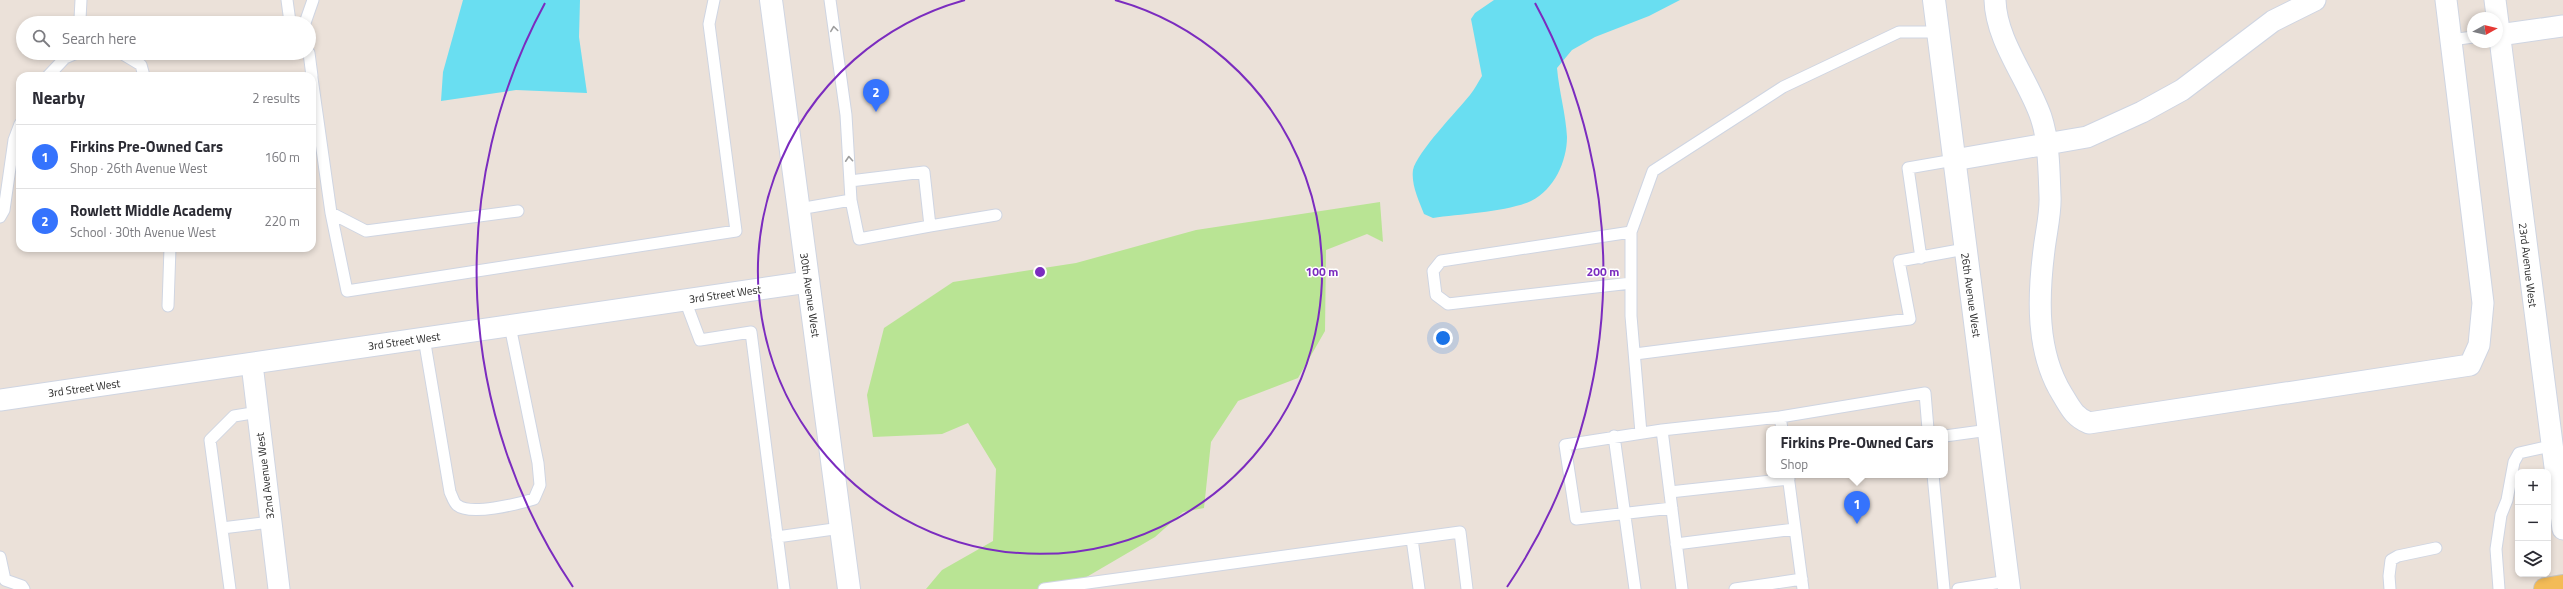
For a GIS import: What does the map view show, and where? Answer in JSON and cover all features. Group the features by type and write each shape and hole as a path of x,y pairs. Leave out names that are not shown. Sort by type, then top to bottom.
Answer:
{"main road":[{"path":"2545,589 2563,586"}],"street":[{"name":"30th Avenue West","path":"771,0 850,589"},
{"name":"26th Avenue West","path":"1934,0 2009,585"},
{"path":"1995,0 1995,10 2007,44 2027,82 2042,119 2050,197 2041,268 2041,338 2055,382 2076,418 2089,423 2470,365 2479,345 2483,303 2446,0"},
{"path":"1954,160 2087,137 2142,112 2182,90 2273,21 2315,0"},
{"name":"23rd Avenue West","path":"2495,0 2496,12"},
{"path":"2503,34 2563,26"},
{"name":"23rd Avenue West","path":"2500,48 2563,529"},
{"name":"3rd Street West","path":"0,400 808,282"},
{"name":"32nd Avenue West","path":"252,364 279,589"}],"lane":[{"path":"80,16 81,0"},
{"path":"287,0 289,16"},
{"path":"306,16 313,0"},
{"path":"316,107 330,212 347,291 736,231 709,24 714,0"},
{"path":"830,0 846,115 852,200 859,239 996,215"},
{"path":"1641,433 1631,283 1631,232 1653,171 1783,87 1899,32 1938,32"},
{"path":"2451,40 2467,38"},
{"path":"52,72 63,60"},
{"path":"133,60 141,65 143,72"},
{"path":"310,60 311,72"},
{"path":"0,216 4,210 16,135"},
{"path":"1920,258 1908,168 1954,160"},
{"path":"850,181 924,172 930,226"},
{"path":"799,209 852,200"},
{"path":"330,212 366,231 518,211"},
{"path":"1631,232 1440,261 1433,271 1436,295 1448,304 1631,283"},
{"path":"1635,354 1910,319 1899,261 1965,249"},
{"path":"168,306 170,252"},
{"path":"685,300 700,340 751,332 784,589"},
{"path":"424,338 450,492 456,505 465,510 474,510 520,504 534,499 540,485 538,463 521,371 510,326"},
{"path":"1672,508 1576,519 1565,445 1614,436 1780,417 1925,393 1928,426"},
{"path":"230,589 210,440 234,416 258,412"},
{"path":"1780,417 1782,426"},
{"path":"1662,430 1682,589"},
{"path":"1948,436 1989,430"},
{"path":"1614,436 1635,589"},
{"path":"2499,589 2496,549 2501,515 2507,500 2514,462 2519,453 2551,446"},
{"path":"1670,492 1781,478"},
{"path":"1735,589 1802,584 1789,478"},
{"path":"1933,478 1944,589"},
{"path":"222,528 271,522"},
{"path":"777,537 841,528"},
{"path":"1676,544 1795,529"},
{"path":"1044,589 1460,532 1468,589"},
{"path":"1412,538 1419,589"},
{"path":"2390,589 2389,576 2391,560 2398,556 2436,548"},
{"path":"0,557 3,581 22,586 24,589"},
{"path":"1958,589 2009,585"}],"green space":[{"path":"1380,202 1383,242 1367,234 1326,250 1325,331 1298,378 1238,401 1211,442 1204,508 1183,512 1155,537 1066,589 926,589 942,570 993,541 996,469 968,423 942,434 873,437 867,395 884,328 953,282 1076,263 1196,230"}],"water":[{"path":"463,0 580,0 579,37 587,93 516,90 441,101 443,72"},
{"path":"1494,0 1680,0 1649,16 1595,37 1572,50 1557,68 1567,137 1565,156 1562,165 1558,174 1546,190 1531,201 1510,208 1433,218 1424,214 1414,187 1413,170 1416,162 1438,131 1470,95 1482,76 1471,19 1475,13"}],"place":[{"name":"Rowlett Middle Academy","path":"876,112"},
{"name":"Firkins Pre-Owned Cars","path":"1857,524"}]}
